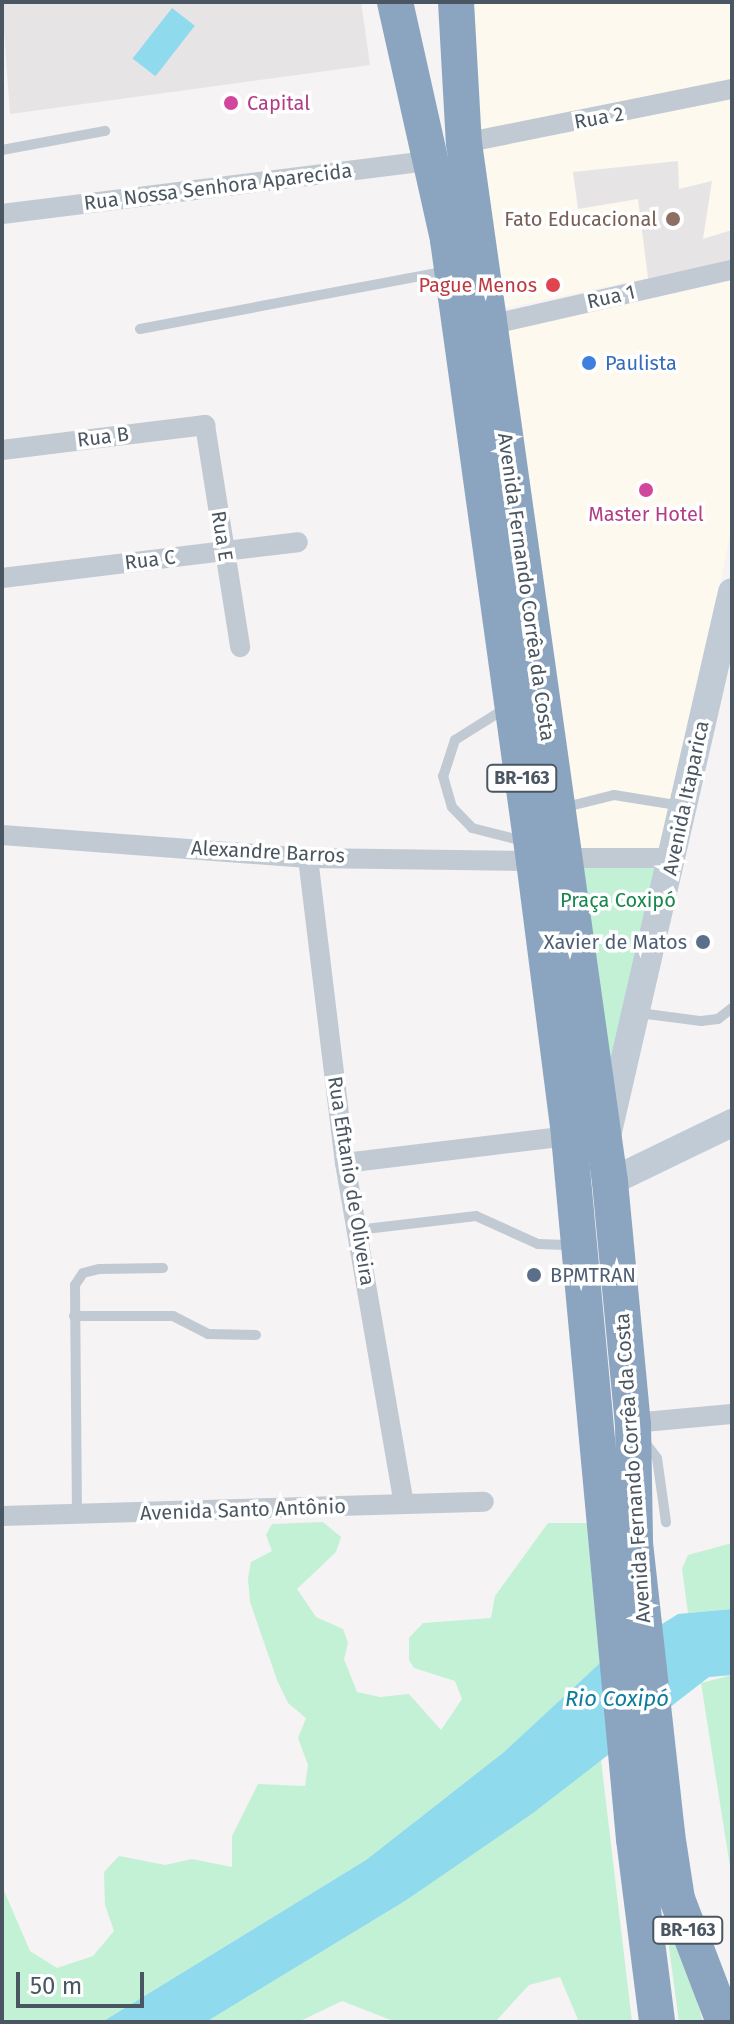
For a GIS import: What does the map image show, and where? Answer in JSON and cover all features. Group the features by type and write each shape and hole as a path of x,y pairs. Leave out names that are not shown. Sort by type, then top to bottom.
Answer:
{"highway":[{"name":"Avenida Fernando Corrêa da Costa","path":"395,2 449,152 489,325 557,811 543,854 579,1245 621,1551 651,1837 657,2022"},
{"name":"Avenida Fernando Corrêa da Costa","path":"456,2 449,152 452,270 512,705 605,1124 633,1424 621,1551"},
{"name":"Avenida Fernando Corrêa da Costa","path":"651,1837 724,2022"}],"street":[{"name":"Rua 2","path":"449,152 732,89"},
{"name":"Rua Nossa Senhora Aparecida","path":"2,214 449,152"},
{"name":"Rua 1","path":"489,325 732,270"},
{"name":"Rua B","path":"2,450 205,425"},
{"name":"Rua E","path":"205,425 240,647"},
{"name":"Rua C","path":"2,578 298,542"},
{"name":"Avenida Itaparica","path":"605,1124 637,1013 732,592"},
{"name":"Alexandre Barros","path":"2,835 308,858 543,854 674,858"},
{"name":"Rua Efitanio de Oliveira","path":"308,858 345,1163 404,1504"},
{"path":"610,1182 732,1123"},
{"path":"605,1124 631,1150 659,1158"},
{"path":"345,1163 569,1136"},
{"path":"633,1424 732,1414"},
{"name":"Avenida Santo Antônio","path":"2,1516 484,1502"}],"lane":[{"path":"2,150 105,131"},
{"path":"140,329 452,270"},
{"path":"512,705 455,740 443,776 452,807 472,828 543,854"},
{"path":"557,811 583,799 614,795 685,806"},
{"path":"637,1013 701,1021 718,1019 732,1008"},
{"path":"357,1230 476,1216 538,1244 579,1245"},
{"path":"77,1516 75,1285 83,1273 163,1268"},
{"path":"74,1316 173,1316 208,1334 256,1335"},
{"path":"633,1424 657,1458 666,1522"}],"shaded area":[{"path":"2,2 361,2 370,65 10,114"},
{"path":"462,2 732,2 732,80 465,132"},
{"path":"732,93 732,260 496,310 480,147"},
{"name":"Fato Educacional","path":"678,161 679,189 712,181 703,239 732,230 732,265 649,286 638,199 578,209 573,172"},
{"path":"732,277 732,524 668,850 576,851 501,328"}],"green space":[{"name":"Praça Coxipó","path":"663,864 611,1083 576,867"},
{"path":"323,1522 341,1537 336,1552 297,1589 316,1617 343,1629 348,1643 344,1659 357,1692 380,1697 409,1694 441,1730 462,1699 455,1681 414,1668 409,1660 409,1638 423,1623 491,1618 495,1596 548,1523 587,1523 600,1663 504,1752 366,1860 102,2022 2,2022 2,1886 30,1951 57,1968 93,1956 114,1931 105,1905 104,1872 119,1856 165,1865 192,1859 232,1867 232,1836 258,1784 305,1786 308,1765 298,1738 306,1718 288,1703 277,1680 250,1602 248,1578 251,1562 272,1551 266,1535 272,1524"},
{"path":"732,1543 732,1609 688,1613 682,1569 688,1555"},
{"path":"732,1675 732,1879 701,1683"},
{"path":"601,1760 632,2022 579,2022 560,1977 529,1985 495,2022 396,2022 342,2001 298,2022 206,2022 405,1901"},
{"path":"662,1895 667,1896 703,2022 679,2022"}],"water":[{"path":"172,8 195,26 155,76 133,58"},
{"name":"Rio Coxipó","path":"732,1609 732,1675 709,1677 533,1813 405,1901 206,2022 102,2022 366,1860 504,1752 600,1663 678,1614"}],"place":[{"name":"Capital","path":"231,103"},
{"name":"Fato Educacional","path":"673,219"},
{"name":"Pague Menos","path":"553,285"},
{"name":"Paulista","path":"589,363"},
{"name":"Master Hotel","path":"646,490"},
{"name":"Xavier de Matos","path":"703,942"},
{"name":"BPMTRAN","path":"534,1275"}]}
